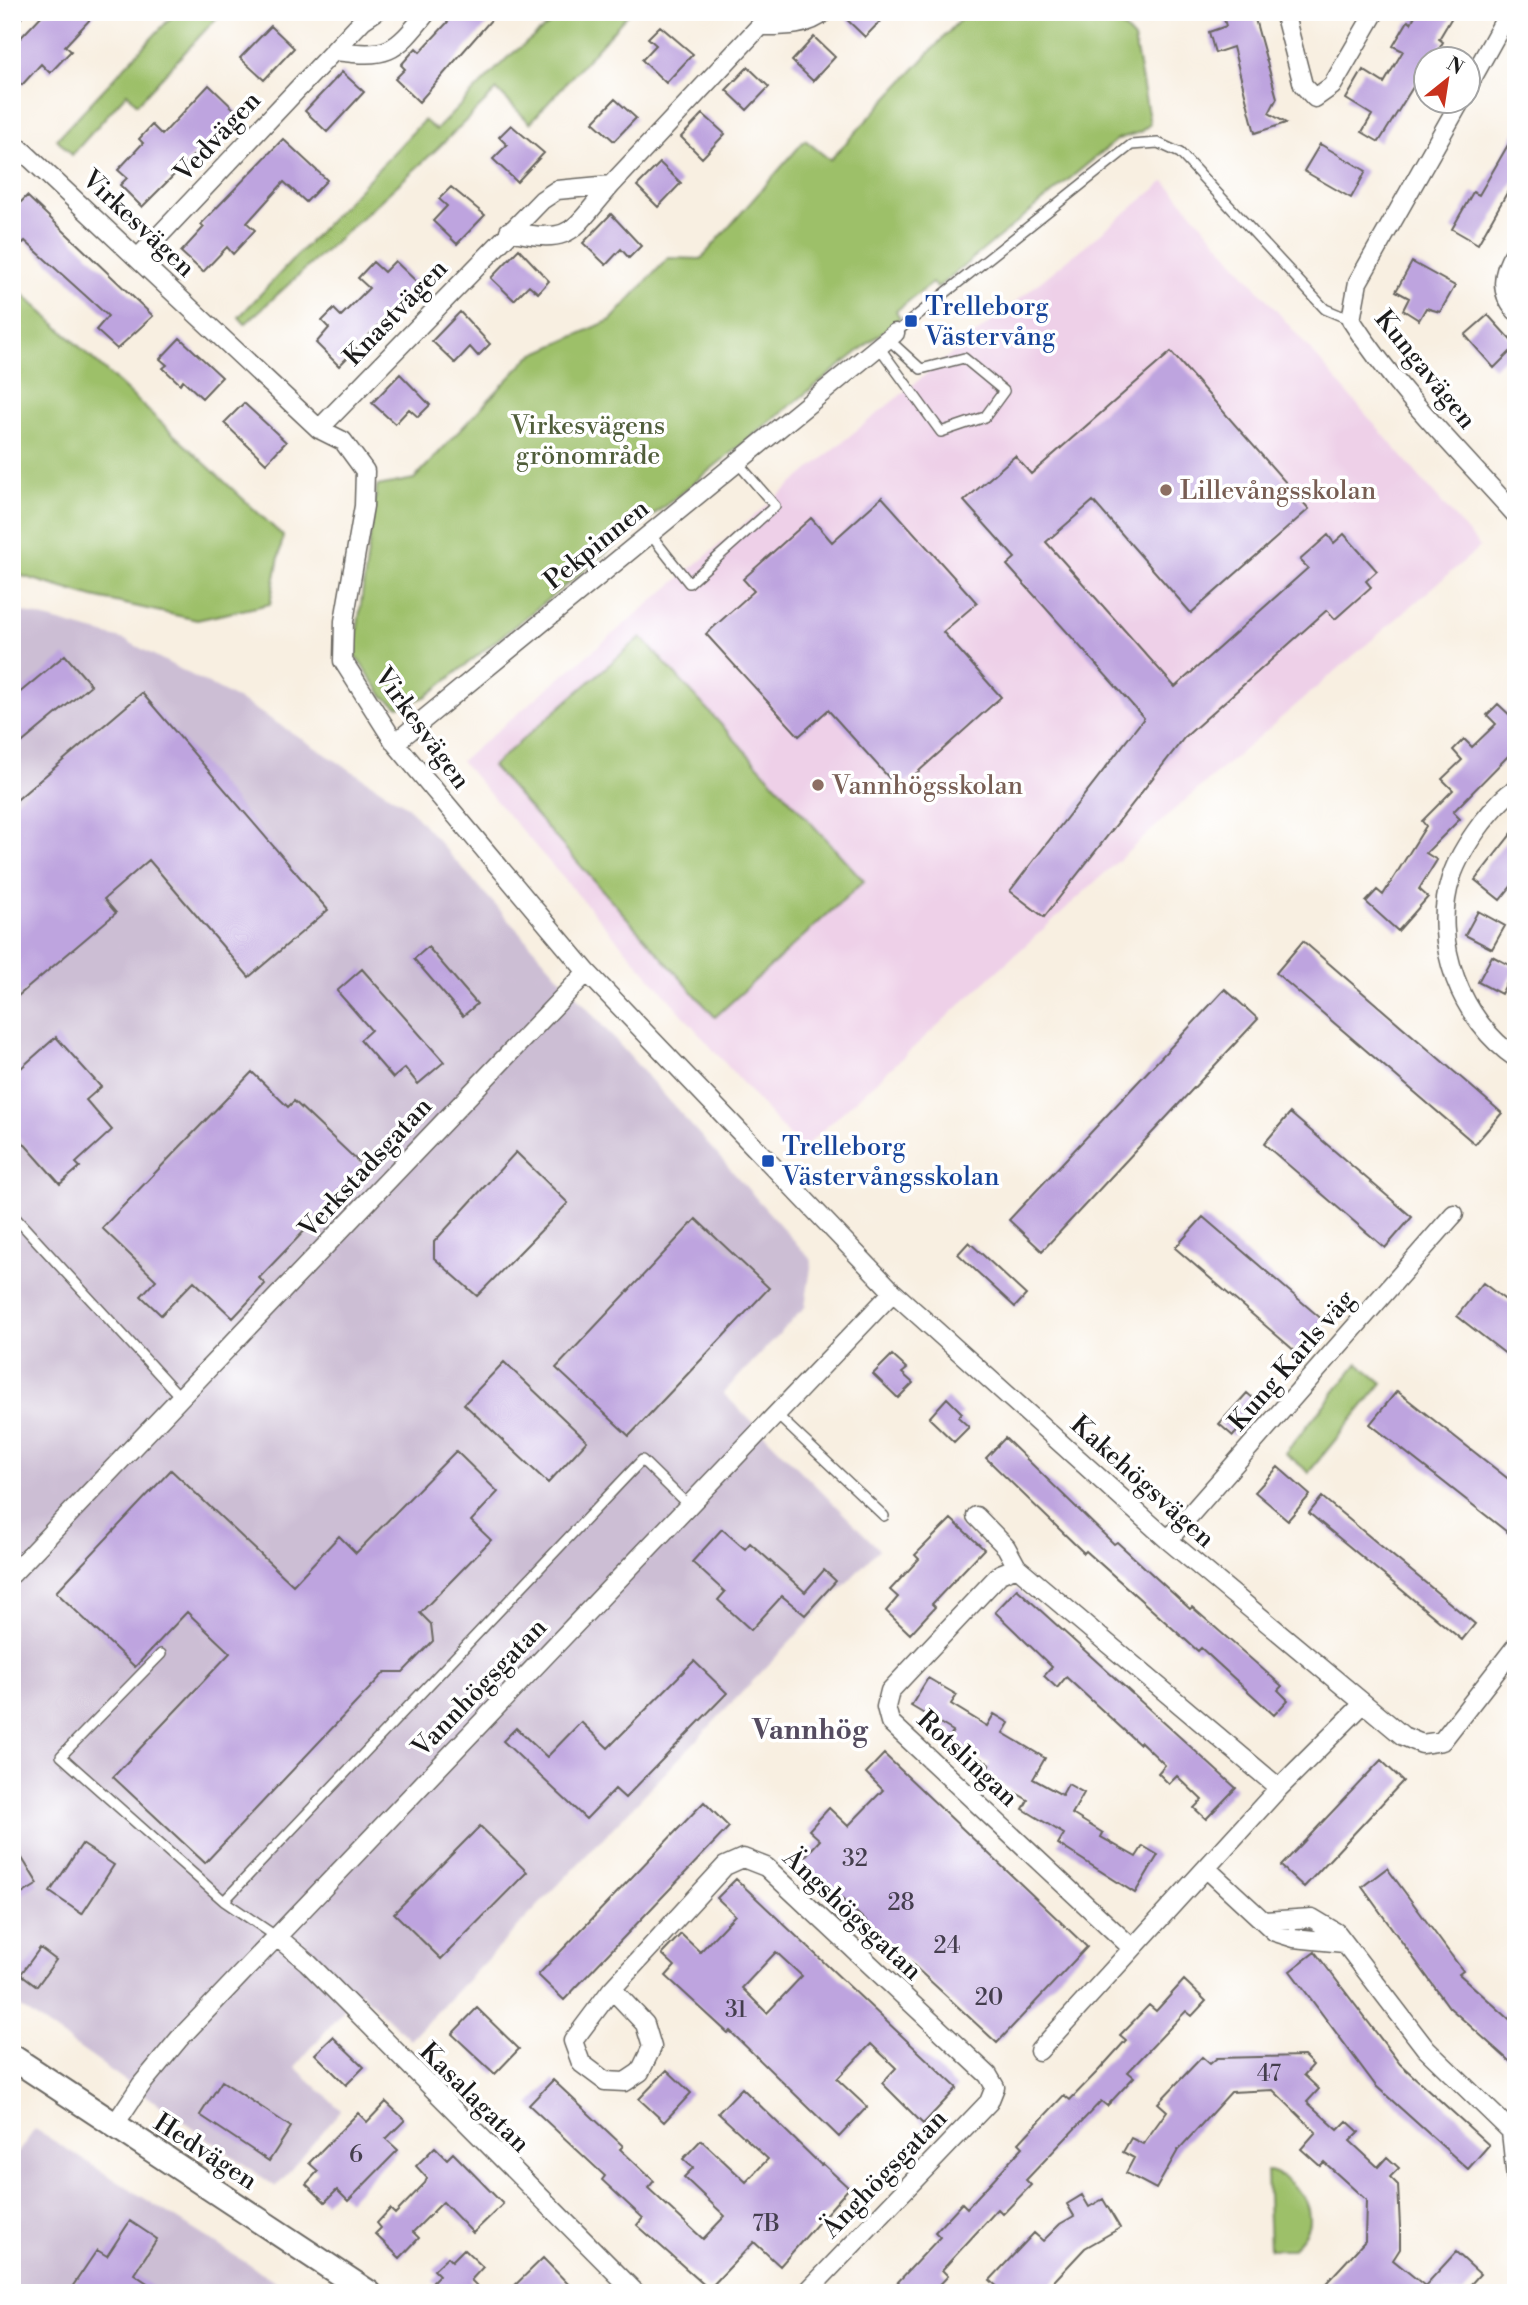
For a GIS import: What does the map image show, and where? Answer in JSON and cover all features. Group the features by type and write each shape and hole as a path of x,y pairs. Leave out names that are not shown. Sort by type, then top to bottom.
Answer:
{"main road":[{"name":"Hedvägen","path":"12,2057 113,2127 369,2293"}],"street":[{"name":"Vedvägen","path":"138,258 363,20 376,12"},
{"path":"334,51 364,54 390,51 402,44 427,12"},
{"path":"509,231 542,238 560,237 575,226 767,19 789,26 819,17 824,12"},
{"path":"1284,12 1303,85 1315,98 1332,86 1375,12"},
{"path":"1482,61 1509,12"},
{"path":"1351,320 1358,282 1452,116"},
{"name":"Virkesvägen","path":"12,141 319,429 343,441 365,471 364,506 344,621 343,661 395,743 587,972 893,1292"},
{"name":"Knastvägen","path":"319,429 509,231 557,190 611,185"},
{"path":"1516,250 1502,280 1506,300 1516,311"},
{"name":"Kungavägen","path":"1351,320 1364,340 1428,416 1516,515"},
{"name":"Pekpinnen","path":"395,743 887,340"},
{"path":"1516,789 1470,839 1450,879 1445,918 1450,962 1463,996 1483,1028 1516,1058"},
{"name":"Verkstadsgatan","path":"12,1574 587,972"},
{"name":"Kung Karls väg","path":"1168,1540 1454,1213"},
{"name":"Vannhögsgatan","path":"113,2127 141,2085 179,2039 893,1292"},
{"name":"Kakehögsvägen","path":"893,1292 1168,1540 1403,1736 1422,1744 1441,1741 1516,1647"},
{"path":"976,1516 1006,1547 1017,1567 1279,1788"},
{"name":"Rotslingan","path":"1017,1567 1000,1574 890,1691 887,1707 890,1722 1132,1948"},
{"path":"1039,2051 1279,1788 1363,1704"},
{"name":"Ängshögsgatan","path":"612,1989 645,2024 652,2047 640,2072 625,2082 604,2081 581,2063 573,2041 612,1989 725,1866 743,1858 766,1867 988,2075 995,2087"},
{"path":"1206,1868 1264,1921 1311,1918 1338,1933 1426,2049 1513,2134 1516,2178"},
{"name":"Kasalagatan","path":"277,1937 307,1962 636,2293"},
{"name":"Änghögsgatan","path":"806,2293 989,2102 995,2087"}],"lane":[{"path":"887,340 1131,145 1158,143 1180,153 1325,309 1351,320"},
{"path":"887,340 921,369 964,358 1004,391 985,417 941,432 887,340"},
{"path":"650,534 689,583 775,506 737,462"},
{"path":"12,1214 181,1399"},
{"path":"775,1413 884,1516"},
{"path":"224,1901 642,1460 688,1504"},
{"path":"161,1654 61,1756 224,1901 277,1937"}],"shaded area":[{"path":"1165,181 1480,547 1175,809 801,1150 461,761 852,434"},
{"path":"12,609 125,640 250,706 407,806 812,1261 805,1307 723,1393 879,1549 410,2040 360,1991 295,2067 341,2110 276,2187 12,2001"},
{"path":"35,2129 294,2293 12,2293 12,2161"}],"green space":[{"path":"176,12 222,12 137,104 127,93 72,155 57,139"},
{"path":"565,12 630,12 530,123 497,90 437,149 245,324 239,317 424,120 436,130 507,58"},
{"name":"Virkesvägens grönområde","path":"967,12 1092,12 1115,19 1134,39 1150,124 1140,132 1118,139 937,288 932,283 896,311 900,318 427,696 399,707 384,697 354,654 377,486 414,479 530,356 611,320 668,258 701,259 805,140 830,160"},
{"path":"12,284 283,536 270,604 197,620 93,597 12,573"},
{"path":"641,637 864,881 715,1017 492,766"},
{"path":"1358,1363 1382,1383 1309,1472 1285,1453"},
{"path":"1267,2171 1290,2183 1306,2203 1309,2224 1292,2249 1270,2249"}],"building":[{"path":"45,12 97,12 65,46 71,51 50,73 41,64 22,85 12,76 12,47"},
{"path":"457,12 498,12 419,102 395,79 405,69 401,65 416,48 420,52"},
{"path":"839,12 889,12 865,37"},
{"path":"1222,12 1253,12 1277,98 1269,113 1286,123 1255,133 1233,47 1215,53 1209,32 1226,26"},
{"path":"1417,12 1455,12 1439,39 1443,42 1441,46 1412,46 1412,89 1379,142 1362,132 1372,115 1346,99 1363,70 1384,83 1403,51 1393,46 1408,21 1411,23"},
{"path":"271,26 294,48 264,80 240,58"},
{"path":"660,26 693,54 666,83 642,60 656,45 648,38"},
{"path":"814,37 835,57 813,81 792,61"},
{"path":"748,67 769,87 747,110 726,90"},
{"path":"342,72 364,92 327,132 305,111"},
{"path":"209,85 237,112 142,207 120,185 127,178 118,170 143,143 139,139 152,125 162,135"},
{"path":"615,99 636,118 614,141 593,122"},
{"path":"703,114 725,134 702,158 681,137"},
{"path":"511,125 544,153 517,182 493,159 507,145 499,137"},
{"path":"1516,131 1516,177 1478,244 1452,229 1473,192 1479,195"},
{"path":"283,139 327,180 306,202 284,182 247,223 255,230 233,254 227,247 203,272 181,252 204,227 201,224"},
{"path":"1320,144 1366,171 1351,198 1304,171"},
{"path":"660,163 681,183 658,207 637,186"},
{"path":"451,187 485,215 457,244 433,221 447,206 439,199"},
{"path":"27,196 153,316 117,349 96,330 108,316 25,241 23,243 12,233 12,211"},
{"path":"611,214 641,246 629,258 621,249 606,265 583,243"},
{"path":"519,249 549,281 538,293 529,285 514,300 491,278"},
{"path":"395,261 419,284 339,366 316,343 329,328 322,321 334,309 341,316 369,288 358,278 373,262 384,272"},
{"path":"1412,262 1455,286 1440,312 1426,308 1419,320 1403,310 1409,298 1396,291"},
{"path":"460,312 490,344 478,356 470,347 455,363 432,341"},
{"path":"1488,315 1516,346 1494,368 1465,335"},
{"path":"180,338 222,377 202,398 183,380 180,384 163,368 167,365 160,359"},
{"path":"1171,352 1309,509 1191,613 1093,501 1046,542 1175,687 1308,568 1300,560 1328,535 1334,543 1344,534 1377,571 1366,581 1371,587 1335,619 1327,610 1184,738 1044,917 1010,891 1144,718 1007,565 1015,558 964,501 1015,456 1031,474"},
{"path":"400,374 430,405 418,417 409,409 395,424 372,403"},
{"path":"244,403 286,442 266,463 224,423"},
{"path":"882,497 977,603 943,632 1001,697 899,789 828,710 799,736 706,634 754,591 743,579 811,518 832,542"},
{"path":"65,655 91,685 12,751 12,699"},
{"path":"142,693 328,910 249,977 149,860 104,899 116,913 12,1001 12,804"},
{"path":"1498,704 1516,721 1516,748 1453,812 1460,819 1426,853 1437,860 1419,889 1428,897 1398,931 1366,902 1377,890 1383,895 1426,826 1422,821 1453,790 1442,779 1462,760 1453,750 1464,739 1472,747 1496,724 1487,715"},
{"path":"1516,828 1516,880 1500,900 1475,880"},
{"path":"1478,911 1505,926 1492,949 1465,935"},
{"path":"1303,941 1502,1113 1475,1144 1276,973"},
{"path":"428,947 477,1004 463,1016 414,959"},
{"path":"1492,956 1515,968 1501,994 1478,982"},
{"path":"362,969 444,1062 418,1084 405,1068 393,1078 360,1040 371,1030 337,991"},
{"path":"1225,989 1258,1019 1042,1251 1009,1220"},
{"path":"56,1037 101,1087 86,1100 112,1130 76,1163 80,1167 60,1184 12,1130 12,1076"},
{"path":"252,1072 288,1107 294,1101 365,1168 259,1278 265,1284 233,1318 194,1281 161,1315 141,1296 156,1280 102,1228"},
{"path":"1290,1113 1412,1217 1385,1248 1264,1144"},
{"path":"516,1152 568,1203 477,1296 434,1258 434,1242"},
{"path":"1203,1217 1324,1321 1296,1352 1175,1248"},
{"path":"696,1219 769,1288 629,1436 556,1368"},
{"path":"969,1242 1026,1295 1015,1307 958,1254"},
{"path":"1483,1283 1516,1308 1516,1362 1457,1316"},
{"path":"892,1355 907,1369 902,1373 913,1383 898,1398 873,1374"},
{"path":"504,1362 587,1441 548,1483 464,1404"},
{"path":"1397,1391 1516,1485 1516,1539 1370,1424"},
{"path":"1247,1393 1261,1405 1233,1436 1219,1424"},
{"path":"947,1398 962,1413 958,1417 969,1427 954,1442 929,1418"},
{"path":"1005,1438 1114,1544 1117,1542 1190,1609 1192,1607 1282,1686 1278,1690 1288,1700 1274,1715 1201,1648 1198,1651 1086,1551 1084,1553 986,1458"},
{"path":"456,1451 498,1492 471,1521 491,1540 420,1613 431,1624 433,1641 403,1672 385,1672 205,1863 113,1777 230,1653 187,1612 135,1667 56,1592 171,1470 293,1585 339,1536 356,1553"},
{"path":"1278,1467 1310,1495 1288,1520 1255,1492"},
{"path":"1322,1497 1475,1624 1462,1640 1309,1513"},
{"path":"951,1519 984,1549 932,1604 935,1607 910,1634 886,1611 898,1597 890,1590 919,1559 915,1555"},
{"path":"722,1529 745,1549 750,1543 805,1592 824,1570 836,1581 805,1615 782,1596 751,1630 718,1600 725,1592 692,1562"},
{"path":"1017,1589 1236,1788 1206,1819 1194,1808 1202,1800 1177,1776 1169,1784 1158,1773 1165,1765 1141,1742 1139,1744 1066,1677 1057,1688 1044,1676 1052,1667 995,1612"},
{"path":"694,1661 727,1693 625,1798 615,1789 586,1819 503,1741 516,1728 547,1757 581,1722 608,1748"},
{"path":"928,1678 957,1695 951,1704 987,1726 994,1714 1009,1723 1003,1733 1045,1758 1033,1779 1062,1795 1068,1784 1084,1793 1072,1814 1103,1833 1101,1837 1136,1857 1143,1846 1158,1855 1135,1893 1058,1844 1064,1834 1023,1809 1028,1800 984,1774 990,1764 948,1740 953,1731 911,1706"},
{"path":"884,1754 1087,1947 997,2043 801,1861 820,1840 809,1830 829,1808 848,1826 883,1790 866,1773"},
{"path":"1381,1760 1403,1781 1304,1887 1281,1866"},
{"path":"704,1802 729,1827 564,2000 538,1975"},
{"path":"480,1826 527,1872 441,1959 394,1913"},
{"path":"12,1842 38,1884 12,1900"},
{"path":"82,1844 114,1865 82,1914 50,1892"},
{"path":"1387,1868 1463,1971 1459,1974 1516,2025 1516,2067 1449,2007 1362,1887"},
{"path":"736,1879 957,2088 923,2124 882,2083 896,2068 871,2044 837,2079 867,2107 839,2137 730,2031 728,2033 666,1976 675,1966 662,1954 681,1934 700,1952 735,1915 717,1898","holes":["776,1952 802,1976 767,2013 742,1988"]},
{"path":"40,1948 56,1960 37,1986 21,1974"},
{"path":"1315,1952 1400,2064 1489,2145 1468,2169 1376,2086 1290,1971"},
{"path":"1184,1980 1206,2001 1192,2016 1186,2011 1128,2072 1134,2077 1107,2106 1101,2101 1026,2180 1031,2185 1003,2214 998,2209 942,2270 948,2276 932,2293 905,2293 896,2284 940,2237 935,2232 962,2203 967,2208 1023,2147 1019,2143 1064,2095 1070,2100 1098,2071 1126,2040 1120,2035 1149,2005 1156,2011"},
{"path":"477,2008 519,2049 495,2074 452,2034"},
{"path":"333,2037 364,2067 346,2085 315,2054"},
{"path":"1304,2056 1313,2065 1304,2075 1319,2089 1307,2102 1338,2130 1347,2121 1359,2132 1350,2141 1378,2167 1387,2157 1399,2168 1390,2177 1398,2185 1400,2227 1400,2249 1393,2260 1425,2286 1456,2252 1480,2274 1463,2293 1317,2293 1365,2241 1366,2200 1324,2162 1320,2166 1301,2149 1316,2132 1273,2090 1231,2092 1178,2150 1156,2189 1126,2173 1134,2158 1123,2152 1131,2138 1143,2144 1167,2111 1158,2103 1202,2057 1210,2064 1217,2058"},
{"path":"667,2070 691,2093 664,2122 639,2099"},
{"path":"553,2080 623,2146 620,2149 654,2181 648,2188 703,2239 725,2216 684,2177 693,2168 683,2159 701,2140 746,2182 768,2159 718,2113 742,2088 821,2165 849,2188 780,2266 754,2242 709,2289 637,2225 643,2218 602,2180 605,2176 529,2105"},
{"path":"222,2081 291,2127 269,2161 200,2115"},
{"path":"386,2102 405,2120 386,2139 398,2150 348,2201 337,2190 325,2202 306,2184 318,2171 309,2163 358,2113 367,2122"},
{"path":"435,2147 447,2159 453,2153 503,2204 473,2233 443,2202 413,2232 419,2238 400,2258 375,2234 381,2228 377,2223 390,2209 395,2214 425,2183 427,2178 416,2166"},
{"path":"1082,2195 1089,2207 1103,2199 1120,2228 1085,2248 1043,2293 1004,2293 990,2280 1034,2233 1043,2241 1060,2224 1074,2216 1067,2204"},
{"path":"130,2221 157,2239 134,2274 162,2293 68,2293 97,2250 107,2256"},
{"path":"464,2249 483,2267 471,2280 484,2293 444,2293 433,2281 439,2275 434,2270 448,2257 452,2261"},
{"path":"543,2258 577,2293 507,2293"}],"place":[{"name":"Trelleborg Västervång","path":"911,321"},
{"name":"Lillevångsskolan","path":"1166,490"},
{"name":"Vannhögsskolan","path":"818,785"},
{"name":"Trelleborg Västervångsskolan","path":"768,1161"}],"district":[{"name":"Vannhög","path":"810,1729"}]}
